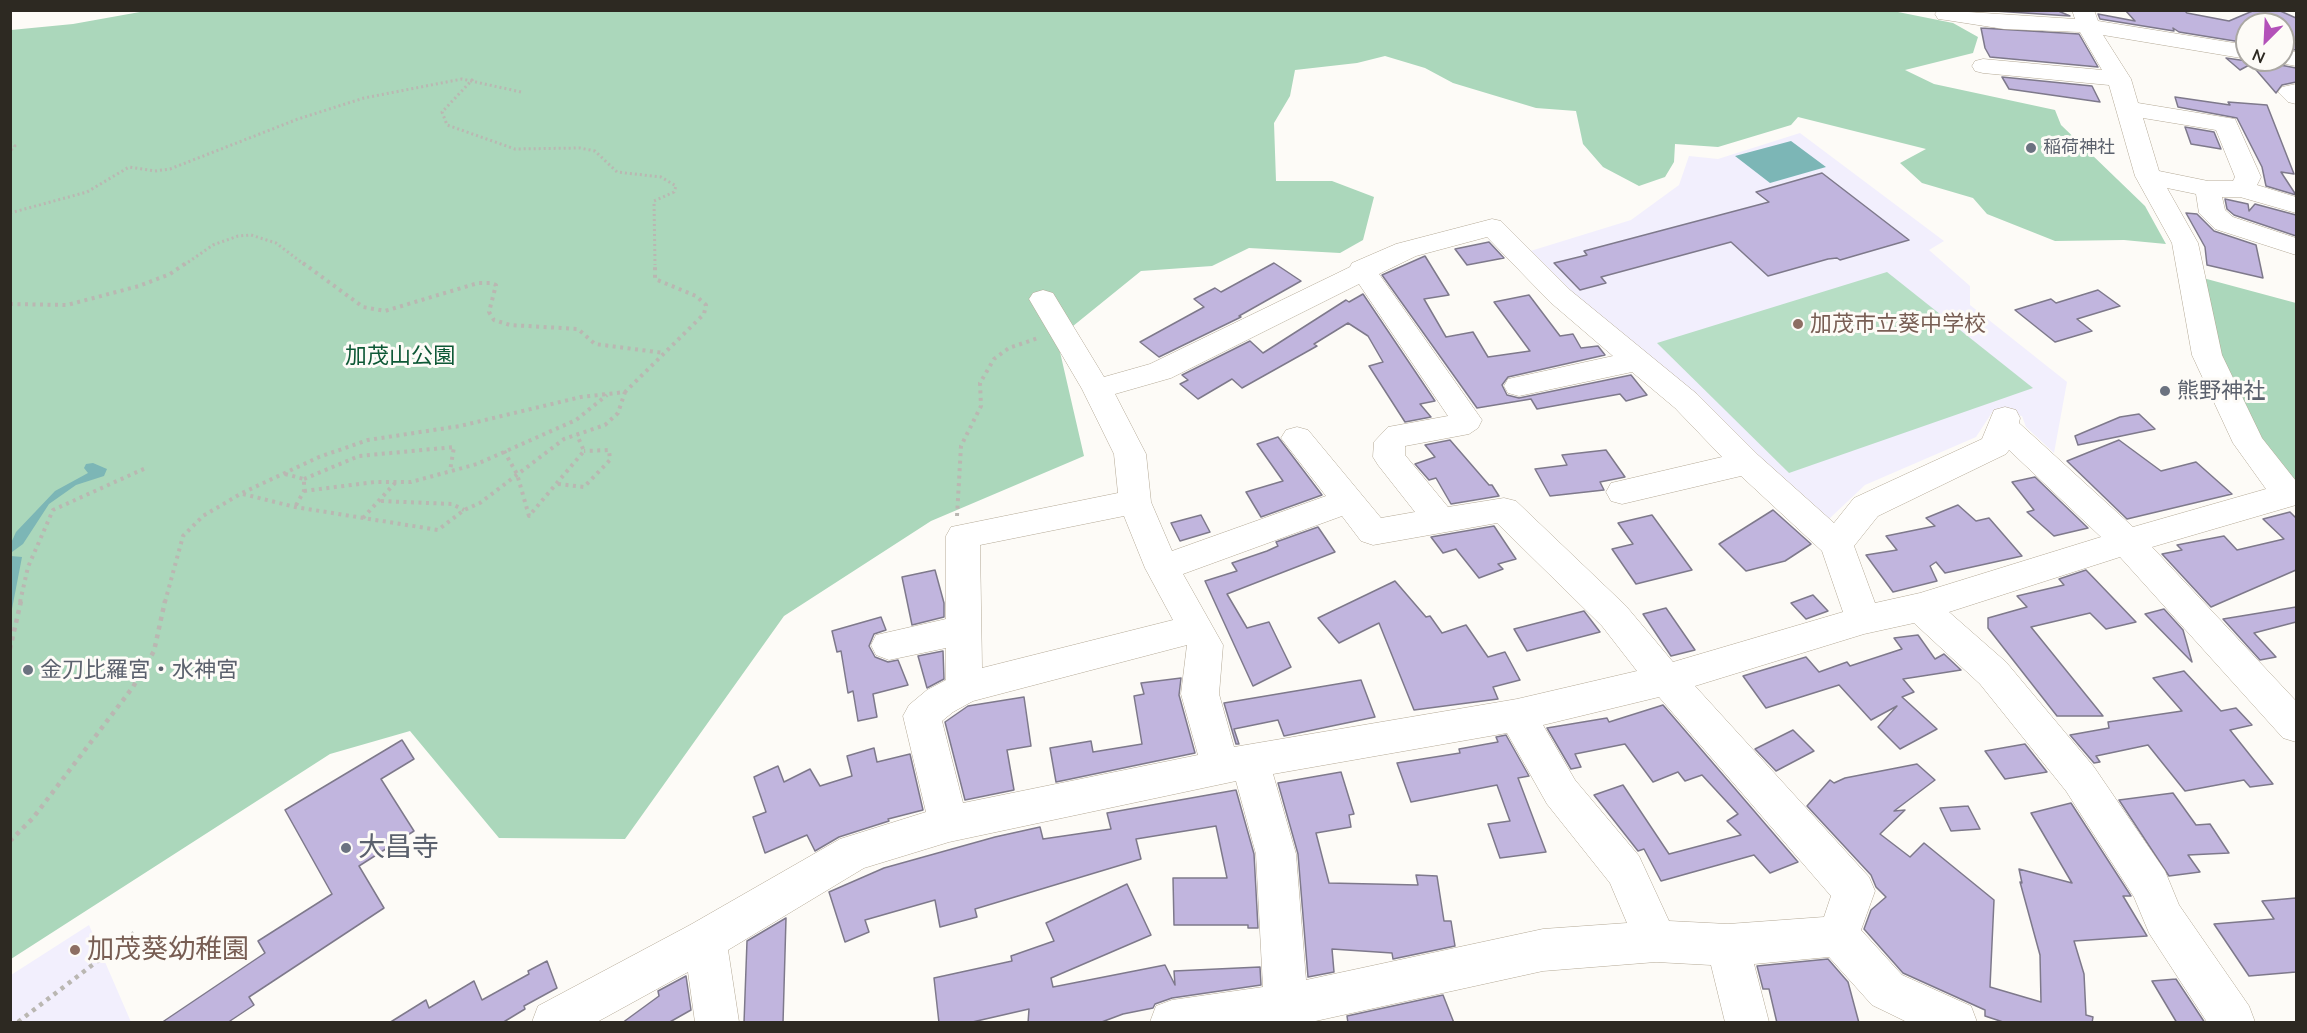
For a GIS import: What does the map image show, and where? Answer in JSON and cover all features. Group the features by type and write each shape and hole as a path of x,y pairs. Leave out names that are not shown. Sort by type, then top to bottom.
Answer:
{"street":[{"path":"1946,14 2004,22 2086,18 2235,49"},
{"path":"554,1023 705,940 854,852 949,824 1236,764 1517,715 1666,680 1864,620 1920,607 2127,542 2292,494 2249,443 2207,355 2185,243 2148,176 2119,79 2093,39 2086,18"},
{"path":"1983,66 2119,79"},
{"path":"2296,91 2290,92 2296,97"},
{"path":"2128,109 2226,124 2248,177 2242,189"},
{"path":"2148,176 2208,189 2242,189 2296,205"},
{"path":"2208,189 2212,213 2224,223 2296,247"},
{"path":"1097,389 1160,371 1362,269 1406,250 1492,227 1560,296 1636,362 1686,401 1747,463 1836,544 1864,620"},
{"path":"1362,269 1467,420 1458,426 1399,435 1390,442 1389,457 1440,520"},
{"path":"1043,299 1097,389 1130,454 1135,502 1162,568 1205,645 1200,694 1236,764 1276,854 1286,1015"},
{"path":"1519,386 1636,362"},
{"path":"1836,544 1866,507 1995,446 2004,422 2127,542 2296,726"},
{"path":"1297,438 1346,502 1373,532 1504,510 1614,616 1666,680 1854,891 1838,936"},
{"path":"1622,492 1747,463"},
{"path":"964,688 963,536 1135,502"},
{"path":"1162,568 1346,502"},
{"path":"1920,607 1993,673 2080,779 2150,885 2164,919 2234,1023"},
{"path":"949,824 922,716 940,701 964,688 1197,628"},
{"path":"889,645 965,629"},
{"path":"1517,715 1561,792 1625,870 1656,941"},
{"path":"1172,1023 1286,1015 1543,950 1656,941 1728,945 1838,936"},
{"path":"1838,936 1887,990 1955,1023"},
{"path":"705,940 717,1023"},
{"path":"1728,945 1747,1023"}],"path":[{"path":"10,213 87,192 129,167 155,171 170,169 298,118 364,98 462,79 472,79 521,92"},
{"path":"242,493 295,507 438,530 464,510 480,503 564,439 604,425 618,414 625,393 704,314 706,305 696,296 655,279 654,201 674,192 676,186 661,177 617,172 601,154 594,151 579,148 515,149 461,132 447,125 442,112 472,79"},
{"path":"10,142 15,146 10,151"},
{"path":"10,304 67,304 139,286 170,274 213,245 238,236 250,235 276,243 363,307 385,311 478,283 492,283 496,285 489,312 494,320 510,325 578,329 595,344 665,353"},
{"path":"963,536 957,519 962,446 981,406 980,383 994,359 1009,348 1063,330"},
{"path":"10,841 33,818 133,687 154,651 173,565 183,537 203,516 242,493 319,457 368,440 460,426 581,397 625,393"},
{"path":"304,491 375,482 411,482 477,464 576,420 608,394"},
{"path":"576,435 584,451"},
{"path":"283,474 304,479 359,456 454,447 450,471"},
{"path":"504,451 517,474 529,516 584,451 609,450 610,460 584,487 558,484"},
{"path":"10,649 28,567 53,510 148,467"},
{"path":"295,507 304,491 304,479"},
{"path":"362,518 381,501 395,483"},
{"path":"381,501 452,504 464,510"},
{"path":"18,1023 134,933"}],"shaded area":[{"name":"加茂市立葵中学校","path":"1800,133 1944,241 1929,250 1970,286 1970,305 2067,382 2054,453 2026,427 2022,416 1993,411 1976,437 1865,485 1829,519 1524,253 1631,220 1679,185 1689,156 1718,159"},
{"name":"加茂葵幼稚園","path":"89,925 131,1022 11,1022 11,975"}],"green space":[{"name":"加茂山公園","path":"151,10 1893,11 1953,23 1978,37 1973,53 1905,70 1934,84 2055,110 2061,125 2145,206 2166,244 2124,240 2055,241 1987,214 1973,198 1922,183 1900,163 1926,149 1798,117 1791,125 1718,147 1675,144 1674,162 1665,177 1639,186 1603,167 1583,144 1576,111 1536,108 1453,83 1425,68 1385,56 1357,63 1295,70 1290,96 1274,123 1276,181 1332,181 1374,197 1363,240 1340,253 1249,248 1212,266 1141,271 1057,339 1084,456 931,521 784,616 625,839 499,838 410,731 330,754 11,959 11,30 73,24"},
{"path":"1887,272 2033,388 1789,473 1657,343"},
{"path":"2203,278 2296,303 2296,484 2292,485 2260,444 2221,359"}],"water":[{"path":"1791,141 1826,167 1770,183 1735,156"},
{"path":"93,463 107,469 104,476 76,485 49,504 23,544 12,552 11,556 11,543 16,532 55,491 88,473 84,468 86,464"},
{"path":"11,556 22,557 11,614"}],"building":[{"path":"1980,10 2056,10 2070,16"},
{"path":"2125,10 2184,10 2187,13 2229,21 2235,18 2235,41 2179,32 2173,28 2174,31 2100,19 2098,14 2135,21"},
{"path":"2255,10 2282,12 2250,12"},
{"path":"2295,18 2296,18 2295,50"},
{"path":"1981,28 2079,34 2098,67 1990,57 1985,48"},
{"path":"2226,58 2235,59 2235,66"},
{"path":"2296,68 2296,82 2282,85 2276,93 2258,72 2295,72"},
{"path":"2002,77 2092,86 2100,102 2009,89"},
{"path":"2175,97 2230,105 2228,102 2267,105 2294,174 2281,172 2296,195 2266,186 2262,167 2237,118 2178,107"},
{"path":"2185,127 2214,132 2221,149 2191,144"},
{"path":"1822,173 1909,240 1840,260 1828,259 1768,276 1731,242 1601,277 1606,283 1580,290 1554,263 1587,255 1584,251 1769,202 1756,192"},
{"path":"2225,199 2248,204 2249,211 2255,204 2296,215 2296,236 2234,215 2227,209"},
{"path":"2186,213 2197,214 2214,231 2256,245 2263,278 2207,265 2205,247"},
{"path":"1489,242 1504,258 1467,265 1455,249"},
{"path":"1425,256 1449,295 1424,299 1446,337 1473,332 1488,357 1530,351 1494,302 1529,295 1560,336 1573,334 1581,348 1598,346 1605,355 1508,377 1502,385 1507,395 1519,398 1631,375 1647,395 1626,401 1620,394 1537,409 1531,399 1477,408 1382,275"},
{"path":"1274,263 1301,281 1239,316 1241,317 1159,357 1140,342 1204,307 1194,299 1215,288 1221,292"},
{"path":"2098,290 2120,306 2077,319 2092,331 2055,342 2015,310 2051,299 2056,303"},
{"path":"1363,294 1435,401 1420,404 1431,417 1405,422 1369,366 1383,362 1368,336 1348,323 1314,344 1317,346 1242,388 1232,379 1198,399 1180,384 1188,380 1182,375 1250,341 1263,353 1346,300 1349,302"},
{"path":"2139,414 2155,429 2078,445 2075,436 2120,417"},
{"path":"1278,437 1322,495 1261,517 1246,492 1283,481 1257,444"},
{"path":"1450,440 1489,485 1492,485 1499,496 1451,504 1436,478 1429,480 1415,464 1435,457 1425,445"},
{"path":"2119,440 2161,471 2196,462 2232,494 2127,519 2067,461"},
{"path":"1606,450 1625,477 1600,482 1604,490 1550,496 1535,469 1567,465 1562,455"},
{"path":"2035,477 2088,528 2054,536 2027,512 2034,510 2012,482"},
{"path":"1958,505 1976,521 1989,518 2022,556 1945,573 1936,562 1930,566 1937,581 1893,592 1866,555 1897,550 1886,536 1935,526 1926,518"},
{"path":"1773,510 1811,544 1785,561 1746,571 1719,544"},
{"path":"2290,512 2296,518 2296,570 2211,607 2162,554 2182,550 2177,545 2224,536 2237,550 2284,539 2263,519"},
{"path":"1201,515 1210,532 1180,541 1171,523"},
{"path":"1652,515 1692,570 1636,584 1612,549 1633,544 1618,523"},
{"path":"1494,526 1516,559 1498,564 1503,569 1479,578 1456,549 1443,553 1431,537"},
{"path":"1318,527 1335,552 1227,594 1247,628 1269,622 1291,667 1253,686 1205,581 1237,571 1232,563 1267,551 1278,546 1276,542"},
{"path":"935,570 944,603 944,617 912,625 902,577"},
{"path":"2086,570 2136,622 2106,629 2090,613 2031,627 2103,716 2057,716 1988,628 1988,618 2027,607 2017,596 2064,585 2059,579"},
{"path":"1395,581 1426,617 1430,616 1442,633 1466,625 1488,657 1505,652 1520,680 1493,687 1498,699 1414,710 1379,623 1339,643 1318,618"},
{"path":"1813,595 1828,611 1806,619 1791,603"},
{"path":"2296,607 2296,622 2254,633 2276,657 2260,660 2223,619"},
{"path":"1666,608 1695,650 1671,656 1643,614"},
{"path":"2164,609 2183,630 2192,662 2145,614"},
{"path":"1584,611 1600,632 1527,651 1514,629"},
{"path":"881,617 886,630 874,634 869,646 875,657 888,662 898,660 908,685 873,694 877,717 858,721 853,691 848,693 841,651 837,652 832,631"},
{"path":"1918,635 1935,659 1944,654 1961,670 1903,679 1914,692 1902,697 1937,729 1900,749 1878,727 1897,706 1871,720 1839,685 1766,708 1743,676 1806,657 1819,672 1847,662 1850,666 1902,649 1894,638"},
{"path":"943,651 944,679 927,688 918,656"},
{"path":"2184,671 2221,711 2236,708 2252,725 2230,730 2273,784 2250,787 2244,780 2185,791 2148,745 2096,756 2100,762 2094,763 2070,735 2109,728 2108,722 2182,711 2153,678"},
{"path":"1181,678 1179,695 1195,753 1056,782 1050,748 1091,741 1093,752 1142,744 1134,696 1144,694 1141,683"},
{"path":"1361,680 1375,717 1284,736 1278,720 1234,729 1239,744 1236,744 1224,703"},
{"path":"1024,697 1031,746 1007,750 1014,790 965,800 945,722 968,706"},
{"path":"1663,705 1798,862 1770,873 1754,855 1661,881 1644,849 1638,851 1594,795 1623,785 1669,854 1741,835 1727,821 1738,814 1702,775 1685,781 1678,772 1653,782 1625,744 1575,754 1581,767 1571,769 1547,728 1607,718 1609,722"},
{"path":"1793,730 1814,751 1776,771 1755,749"},
{"path":"1506,735 1529,776 1518,778 1546,852 1500,858 1488,824 1510,821 1497,785 1411,802 1397,763 1460,753 1459,749 1498,742 1496,737"},
{"name":"大昌寺","path":"402,740 414,759 381,779 414,831 359,866 384,908 249,997 254,1005 227,1023 161,1023 265,953 258,941 332,894 285,810"},
{"path":"2025,744 2047,772 2005,779 1985,751"},
{"path":"874,748 877,762 910,754 923,810 888,819 889,821 839,837 815,851 807,835 765,853 753,817 766,812 754,777 778,766 784,782 810,769 820,786 852,776 847,756"},
{"path":"1917,764 1935,780 1894,811 1905,810 1880,834 1910,857 1924,843 1994,900 1990,987 2041,1002 2040,955 2020,882 2022,883 2019,869 2072,883 2031,813 2071,803 2131,896 2123,896 2147,936 2074,941 2084,974 2086,1015 2093,1017 2092,1023 2006,1023 1985,1016 1985,1010 1903,973 1864,929 1871,910 1886,897 1876,887 1871,875 1807,806 1830,780 1834,783 1845,778"},
{"path":"1341,772 1354,814 1349,815 1351,827 1316,833 1329,883 1418,885 1416,875 1437,876 1444,921 1451,921 1455,946 1393,959 1392,953 1332,949 1334,972 1308,977 1298,854 1278,783"},
{"path":"1236,790 1254,854 1258,928 1248,928 1248,925 1174,925 1173,878 1227,878 1216,826 1136,839 1141,859 975,909 977,917 940,927 935,900 865,920 869,932 845,942 829,892 884,868 995,837 1040,827 1043,839 1111,829 1107,813"},
{"path":"2173,793 2196,825 2210,824 2229,853 2188,855 2200,872 2169,876 2119,800"},
{"path":"1968,806 1980,829 1951,831 1940,808"},
{"path":"1127,884 1151,935 1051,978 1053,987 1165,965 1175,985 1174,971 1260,967 1261,985 1172,998 1155,1004 1153,1008 1123,1014 1099,1023 1028,1023 1029,1009 968,1023 939,1023 934,978 1012,961 1011,956 1054,941 1046,923"},
{"path":"2296,898 2296,972 2249,976 2214,924 2274,919 2262,901"},
{"path":"786,918 783,1023 744,1023 747,941"},
{"path":"1828,959 1848,982 1859,1023 1777,1023 1769,989 1763,989 1757,966"},
{"path":"547,961 557,988 524,1006 525,1009 502,1023 389,1023 426,1000 429,1008 474,981 482,1000 529,974 528,971"},
{"path":"686,976 691,1010 668,1023 622,1023 659,996 658,991"},
{"path":"2176,979 2205,1023 2177,1023 2152,981"},
{"path":"1443,995 1454,1023 1348,1023 1347,1016"}],"place":[{"name":"稲荷神社","path":"2031,148"},
{"name":"加茂市立葵中学校","path":"1798,324"},
{"name":"熊野神社","path":"2165,391"},
{"name":"金刀比羅宮・水神宮","path":"28,670"},
{"name":"大昌寺","path":"346,848"},
{"name":"加茂葵幼稚園","path":"75,950"}]}
